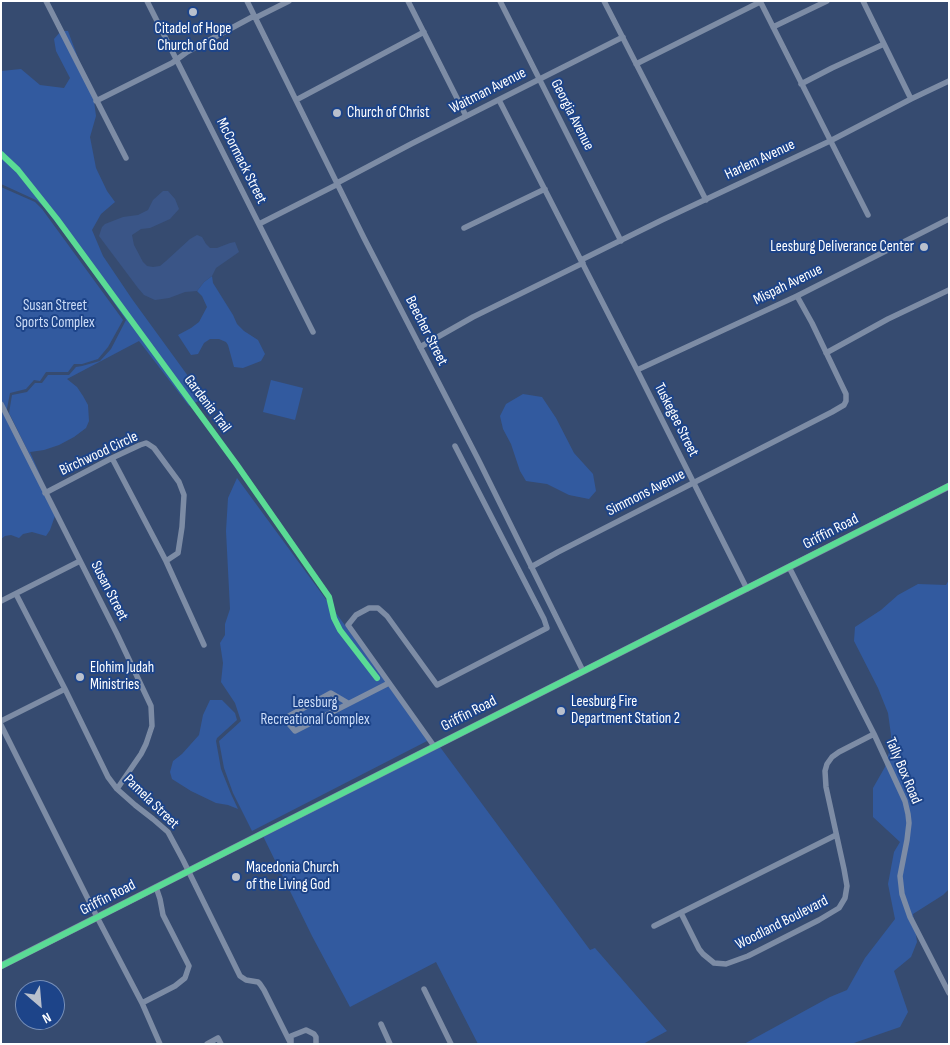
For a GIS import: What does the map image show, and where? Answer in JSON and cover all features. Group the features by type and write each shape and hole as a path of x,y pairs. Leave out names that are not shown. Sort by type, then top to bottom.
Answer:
{"street":[{"path":"46,1 126,158"},
{"name":"McCormack Street","path":"147,1 313,332"},
{"name":"Beecher Street","path":"247,1 583,671"},
{"path":"96,101 172,63 187,52 254,17 289,1"},
{"path":"408,1 466,116"},
{"name":"Georgia Avenue","path":"500,1 621,241"},
{"path":"604,1 706,200"},
{"path":"773,27 827,1"},
{"path":"863,1 912,99"},
{"path":"636,64 760,2 868,215"},
{"path":"296,100 424,32"},
{"name":"Waitman Avenue","path":"259,224 623,37"},
{"path":"802,84 884,44"},
{"name":"Harlem Avenue","path":"420,347 662,220 830,141 949,81"},
{"name":"Tuskegee Street","path":"499,100 747,589"},
{"path":"464,228 545,189"},
{"name":"Mispah Avenue","path":"637,370 797,296 949,219"},
{"path":"797,296 826,353 949,290"},
{"name":"Simmons Avenue","path":"531,567 841,408 846,401 846,396 826,353"},
{"name":"Susan Street","path":"1,404 151,706 152,726 146,744 117,789"},
{"name":"Birchwood Circle","path":"46,494 112,458 140,445 148,444 154,448 179,482 184,495 178,553 166,561"},
{"path":"434,746 348,624 356,615 369,608 378,608 387,616 437,685 547,628 455,446"},
{"path":"112,458 166,561 204,645"},
{"name":"Griffin Road","path":"1,966 949,486"},
{"path":"1,601 80,561"},
{"name":"Tally Box Road","path":"789,567 874,734 905,801 909,823 900,885 910,917 949,993"},
{"name":"Pamela Street","path":"16,594 108,777 117,789 168,832 240,976 260,984 291,1044"},
{"path":"348,703 331,693 289,716 289,724 295,731 389,682"},
{"path":"1,720 65,689"},
{"path":"1,726 142,1003 160,1044"},
{"name":"Woodland Boulevard","path":"681,912 699,949 709,960 726,964 748,956 833,912 843,903 846,886 826,787 825,771 832,757 874,734"},
{"path":"654,926 836,835"},
{"path":"142,1003 175,986 185,978 189,966 164,915 156,887"},
{"path":"424,989 451,1044"},
{"path":"380,1024 390,1044"},
{"name":"Pamela Street","path":"291,1044 291,1036 306,1030 314,1034 316,1044"},
{"path":"207,1044 218,1038 221,1044"}],"green space":[{"path":"61,31 68,31 94,101 96,116 90,137 96,168 107,191 115,202 101,214 92,230 103,256 204,398 189,406 139,341 67,379 77,387 88,405 89,421 86,428 59,445 30,452 44,484 9,413 12,395 27,392 35,383 42,383 48,375 69,375 76,367 100,361 111,349 126,320 44,207 36,200 1,184 1,71 21,69 40,85 64,88 70,78 56,51 54,39"},
{"name":"Susan Street Sports Complex","path":"1,187 35,202 42,209 123,320 108,347 98,359 82,364 74,364 68,372 46,372 40,381 34,380 26,389 10,393 6,414 56,513 46,536 32,532 23,534 19,538 11,535 1,539"},
{"path":"212,276 213,283 237,324 258,340 265,354 261,361 243,368 234,367 228,345 219,339 210,339 204,343 198,354 191,355 178,335 199,322 207,307 202,296 197,291"},
{"path":"271,380 303,388 295,420 263,412"},
{"path":"523,394 542,397 556,418 574,453 593,474 596,491 589,499 569,495 547,484 526,481 503,429 500,416 506,404"},
{"name":"Leesburg Recreational Complex","path":"237,478 429,740 252,831 233,793 224,768 219,741 241,721 235,703 221,682 223,663 220,643 225,635 225,624 230,609 226,531 228,498"},
{"path":"949,580 949,889 943,895 913,914 917,942 911,957 894,971 908,1012 900,1027 851,1044 744,1044 830,997 847,990 865,958 895,919 888,884 894,852 900,842 873,817 873,788 885,767 891,745 888,713 878,688 854,641 855,627 881,610 898,595 918,584 946,585"},
{"path":"210,700 222,700 235,713 237,720 216,741 221,769 238,809 216,803 191,791 172,779 170,772 173,761 199,735 203,715"},
{"path":"440,747 590,950 595,948 667,1031 643,1044 478,1044 436,962 350,1007 312,936 263,836"}],"shaded area":[{"path":"163,191 168,191 175,199 179,209 170,219 150,228 141,229 132,235 134,245 147,266 160,266 197,235 202,237 210,248 217,248 235,242 239,252 216,268 212,276 197,291 185,292 169,298 155,300 144,295 99,236 105,224 123,217 138,215 148,210 153,200"}],"cycle path":[{"name":"Gardenia Trail","path":"1,154 18,170 57,219 237,465 329,597 334,618 340,630 377,678"},
{"path":"1,966 949,486"}],"place":[{"name":"Citadel of Hope Church of God","path":"193,12"},
{"name":"Church of Christ","path":"337,113"},
{"name":"Leesburg Deliverance Center","path":"924,247"},
{"name":"Elohim Judah Ministries","path":"80,677"},
{"name":"Leesburg Fire Department Station 2","path":"561,711"},
{"name":"Macedonia Church of the Living God","path":"236,877"}]}
